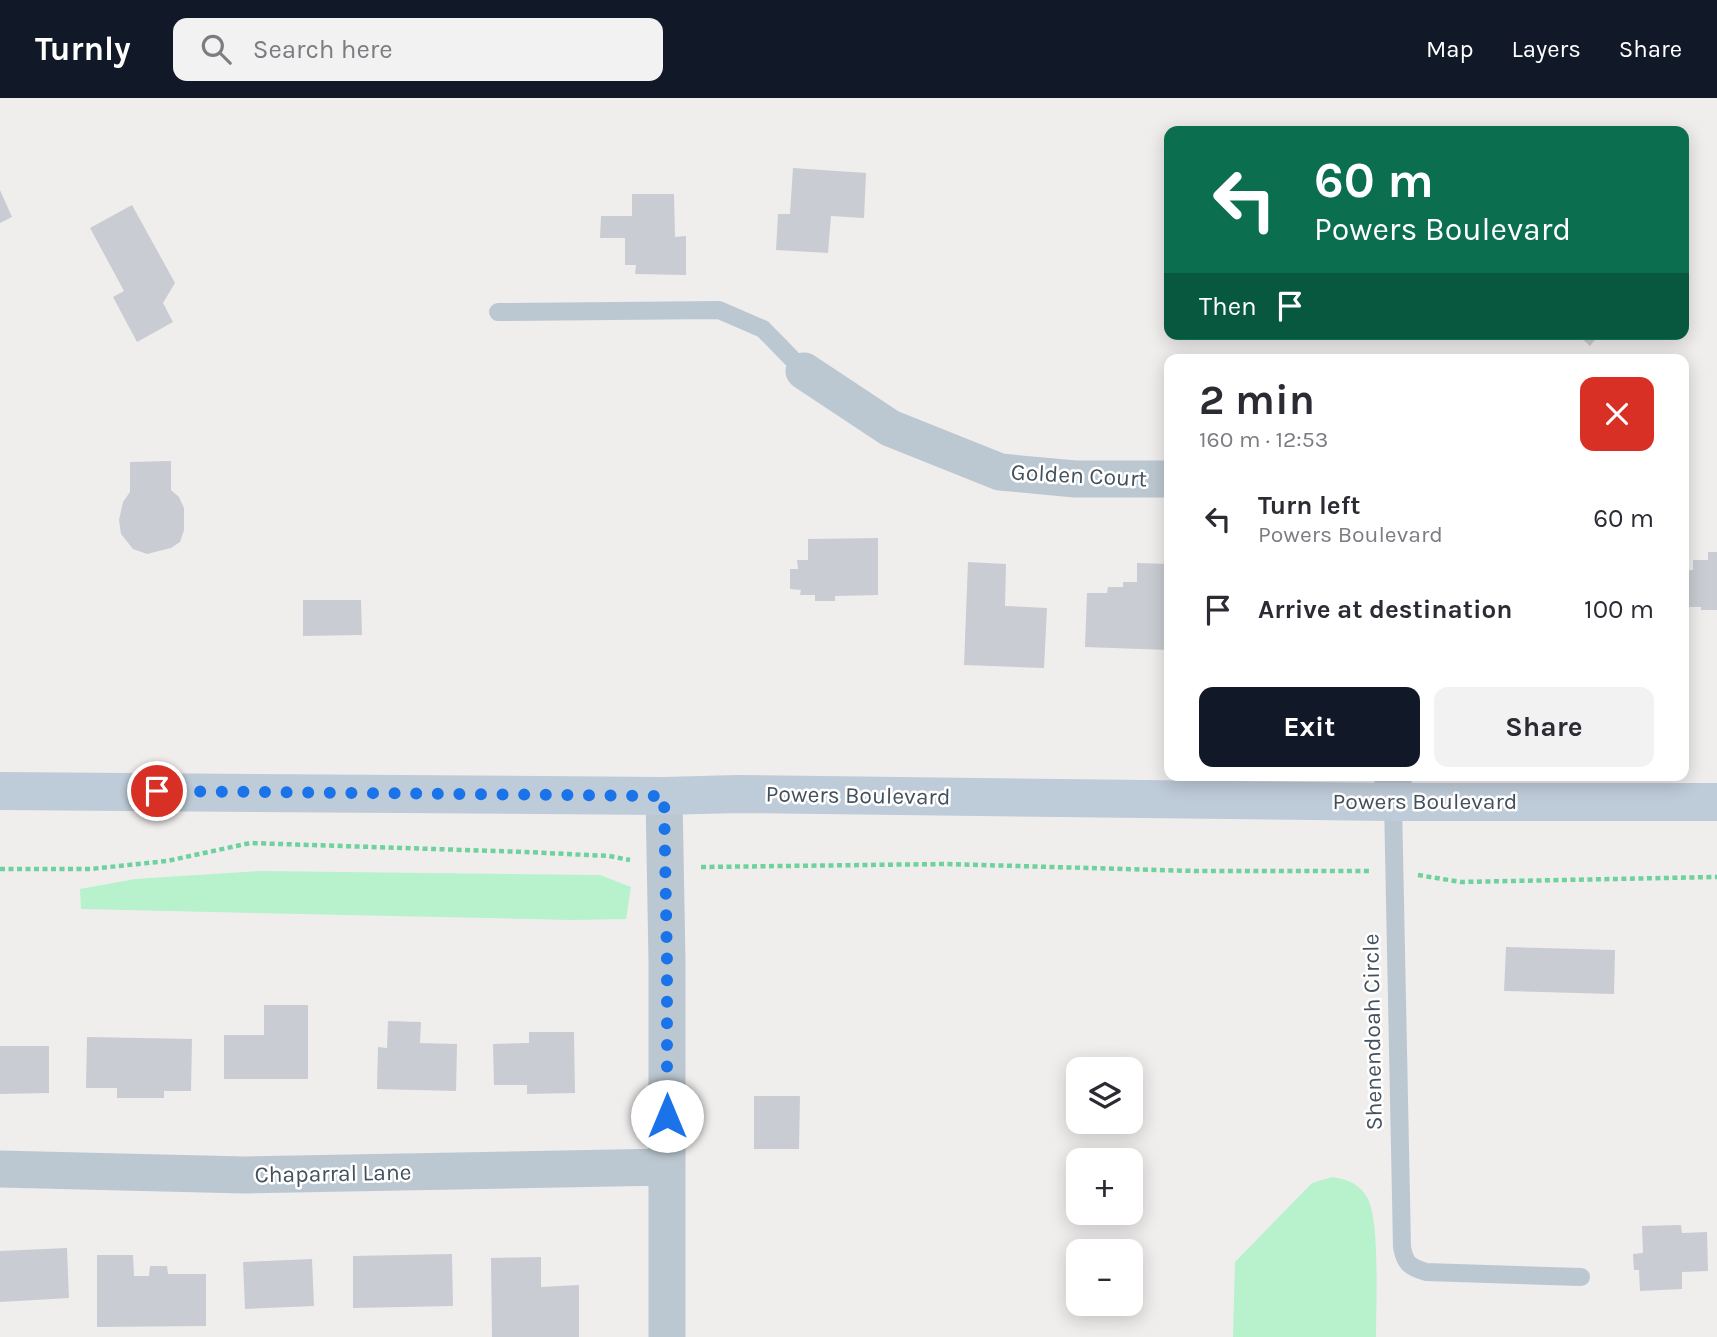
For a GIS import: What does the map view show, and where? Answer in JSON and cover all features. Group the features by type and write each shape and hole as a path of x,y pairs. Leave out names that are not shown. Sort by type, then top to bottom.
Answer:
{"main road":[{"name":"Powers Boulevard","path":"0,791 664,796 1393,789 1717,802"}],"street":[{"name":"Golden Court","path":"804,370 890,428 1000,472 1075,479 1164,479"},
{"path":"664,796 667,1337"},
{"name":"Chaparral Lane","path":"0,1169 244,1175 667,1167"}],"lane":[{"path":"498,312 719,310 763,329 804,370"},
{"name":"Shenendoah Circle","path":"1393,789 1402,1247 1405,1261 1411,1267 1426,1272 1581,1277"}],"path":[{"path":"0,869 90,869 167,861 250,843 595,856 665,867 946,864 1195,871 1393,871 1461,882 1717,877"}],"green space":[{"path":"260,871 600,875 631,887 626,919 81,909 80,889 135,879"},
{"path":"1332,1177 1357,1186 1368,1199 1372,1211 1377,1265 1376,1337 1233,1337 1235,1262 1312,1183"}],"building":[{"path":"793,168 866,173 864,218 831,216 828,253 776,250 778,214 790,214"},
{"path":"0,190 12,217 0,223"},
{"path":"632,194 674,194 675,237 686,236 686,275 635,274 636,265 625,265 625,238 600,238 601,216 632,216"},
{"path":"132,205 175,283 163,303 173,322 137,342 113,297 124,291 90,228"},
{"path":"1584,340 1595,340 1590,346"},
{"path":"171,461 171,490 179,497 184,508 184,530 180,542 171,548 147,554 133,549 121,534 119,520 123,502 130,492 130,462"},
{"path":"878,538 878,595 835,596 835,601 815,601 815,595 800,595 801,590 790,589 790,569 798,569 797,560 808,560 808,539"},
{"path":"1708,552 1717,552 1717,610 1689,607 1689,570 1693,570 1693,560 1708,560"},
{"path":"968,562 1006,564 1005,606 1047,608 1044,668 964,665"},
{"path":"1137,563 1164,564 1164,650 1085,647 1087,593 1107,593 1108,587 1123,587 1123,582 1137,582"},
{"path":"303,600 361,600 362,635 303,636"},
{"path":"1506,947 1615,950 1614,994 1504,991"},
{"path":"264,1005 308,1005 308,1079 224,1079 224,1035 264,1035"},
{"path":"388,1021 421,1022 420,1043 457,1044 456,1091 377,1089 378,1047 387,1048"},
{"path":"529,1032 574,1032 575,1093 527,1094 527,1085 494,1085 493,1044 529,1043"},
{"path":"87,1037 192,1039 191,1091 164,1091 164,1098 117,1098 117,1088 86,1088"},
{"path":"0,1046 49,1046 49,1093 0,1094"},
{"path":"754,1096 800,1096 799,1149 754,1149"},
{"path":"1681,1225 1682,1233 1707,1232 1708,1271 1682,1272 1682,1289 1640,1291 1639,1270 1634,1270 1633,1254 1643,1253 1642,1226"},
{"path":"67,1248 69,1298 0,1302 0,1251"},
{"path":"452,1254 453,1306 353,1308 353,1256"},
{"path":"97,1255 133,1255 134,1276 149,1276 150,1266 167,1266 168,1274 206,1274 206,1326 97,1327"},
{"path":"541,1257 541,1287 579,1285 579,1337 492,1337 491,1258"},
{"path":"312,1259 314,1306 245,1309 243,1262"}],"route":[{"path":"157,791 664,796 667,1116"}]}
